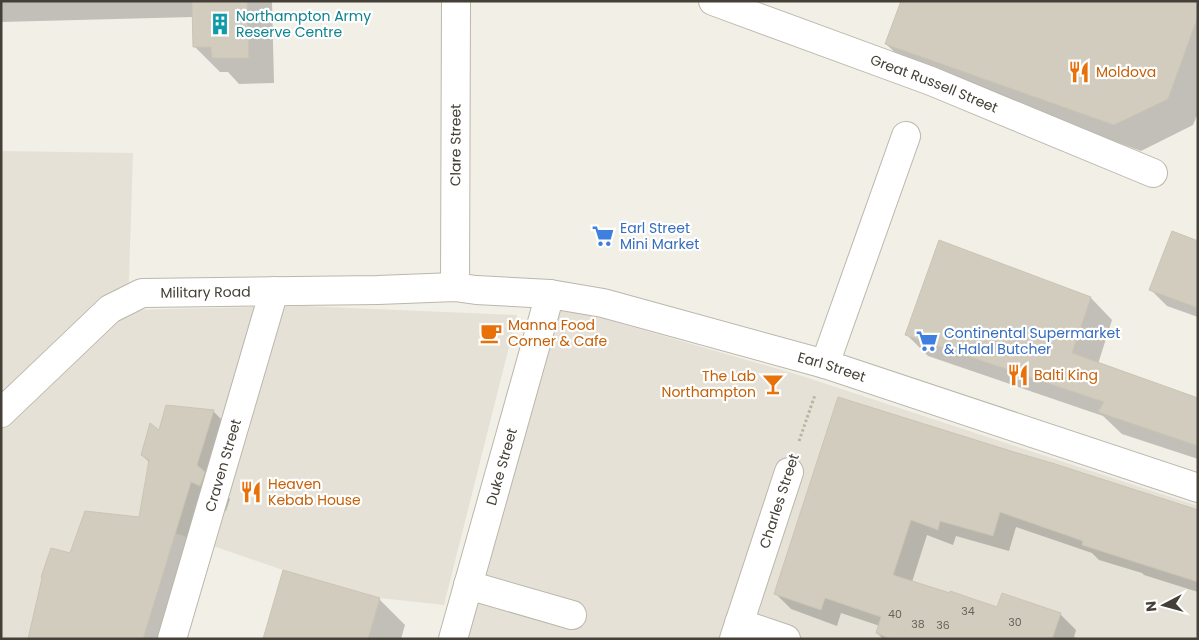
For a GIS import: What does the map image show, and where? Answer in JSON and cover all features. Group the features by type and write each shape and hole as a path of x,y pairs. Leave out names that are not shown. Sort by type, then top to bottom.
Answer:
{"street":[{"name":"Clare Street","path":"455,287 456,1"},
{"name":"Great Russell Street","path":"713,1 931,81 1153,173"},
{"path":"825,364 906,136"},
{"name":"Military Road","path":"1,413 110,310 142,293 378,290 455,287"},
{"name":"Earl Street","path":"455,287 550,294 603,303 825,364 1198,488"},
{"name":"Craven Street","path":"172,639 274,291"},
{"name":"Duke Street","path":"453,639 550,294"},
{"name":"Charles Street","path":"736,631 789,472"},
{"path":"468,585 572,615"},
{"path":"736,631 786,639"}],"path":[{"name":"Charles Street","path":"789,472 825,364"}],"shaded area":[{"path":"1,151 133,153 128,310 303,306 517,315 444,605 380,598 283,570 175,533 142,639 1,639"},
{"path":"560,306 799,375 1198,506 1198,639 465,639"}],"building":[{"name":"Northampton Army Reserve Centre","path":"192,1 247,1 249,58 212,58 211,47 193,47"},
{"path":"901,1 1198,1 1198,16 1168,99 1114,125 885,44"},
{"path":"1172,231 1198,241 1198,308 1149,290"},
{"path":"939,240 1091,297 1072,353 1198,398 1198,446 1098,412 1104,402 905,335"},
{"path":"838,397 1198,510 1198,582 1082,545 1083,541 1000,512 993,536 940,521 938,530 911,520 893,575 997,607 1002,593 1061,613 1052,639 891,639 876,633 881,617 825,598 821,610 774,594"},
{"path":"166,405 214,410 197,465 205,472 200,486 191,482 143,639 28,639 41,577 51,548 70,553 85,511 139,517 149,460 141,455 150,423 159,430"},
{"path":"283,570 380,598 368,639 263,639"}],"place":[{"name":"Northampton Army Reserve Centre","path":"220,24"},
{"name":"Moldova","path":"1079,72"},
{"name":"Earl Street Mini Market","path":"603,236"},
{"name":"Manna Food Corner & Cafe","path":"491,333"},
{"name":"Continental Supermarket & Halal Butcher","path":"927,341"},
{"name":"Balti King","path":"1018,375"},
{"name":"The Lab Northampton","path":"773,384"},
{"name":"Heaven Kebab House","path":"251,492"}]}
